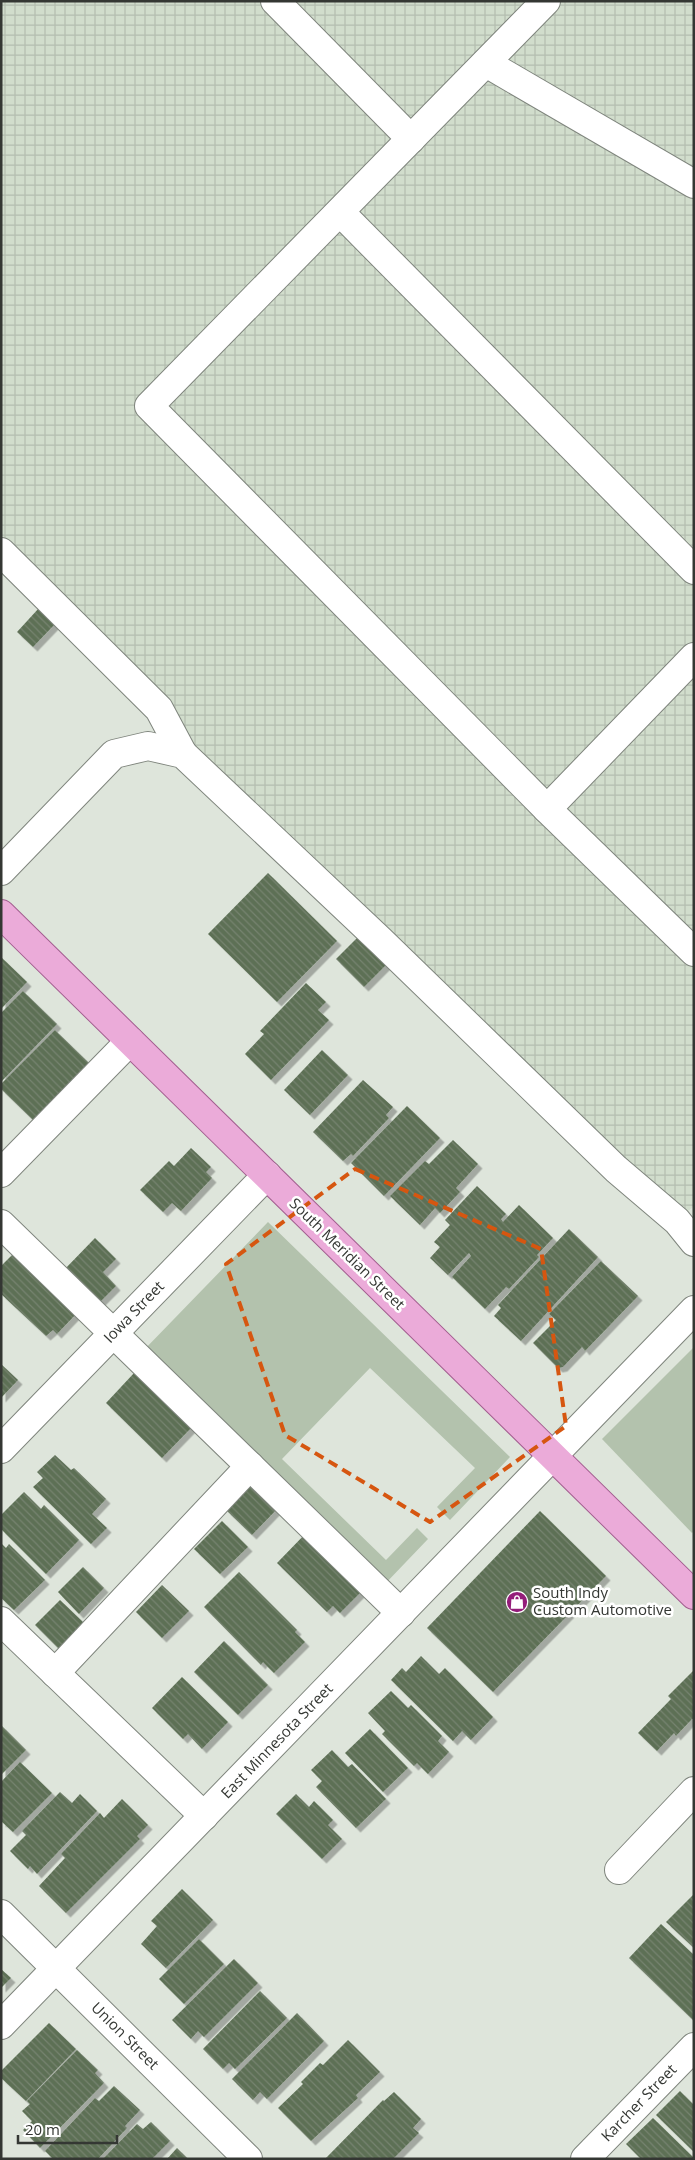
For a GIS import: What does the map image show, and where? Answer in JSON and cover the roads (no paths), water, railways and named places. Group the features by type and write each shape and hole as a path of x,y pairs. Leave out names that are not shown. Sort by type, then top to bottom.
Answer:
{"main road":[{"name":"South Meridian Street","path":"1,914 694,1595"}],"street":[{"path":"275,1 411,139"},
{"path":"546,1 149,406 547,809 694,952"},
{"path":"486,63 694,184"},
{"path":"340,212 694,570"},
{"path":"1,552 160,709 183,754 402,961 616,1169 678,1221 694,1242"},
{"path":"547,809 694,657"},
{"path":"1,871 114,754 148,746 183,754"},
{"path":"1,1173 130,1041"},
{"name":"Iowa Street","path":"1,1449 267,1175"},
{"path":"1,1224 400,1612"},
{"name":"East Minnesota Street","path":"1,2025 694,1310"},
{"path":"55,1673 250,1466"},
{"path":"1,1621 204,1816"},
{"path":"619,1870 694,1791"},
{"name":"Union Street","path":"1,1914 248,2159"},
{"name":"Karcher Street","path":"585,2159 694,2047"}],"place":[{"name":"South Indy Custom Automotive","path":"517,1602"}]}
